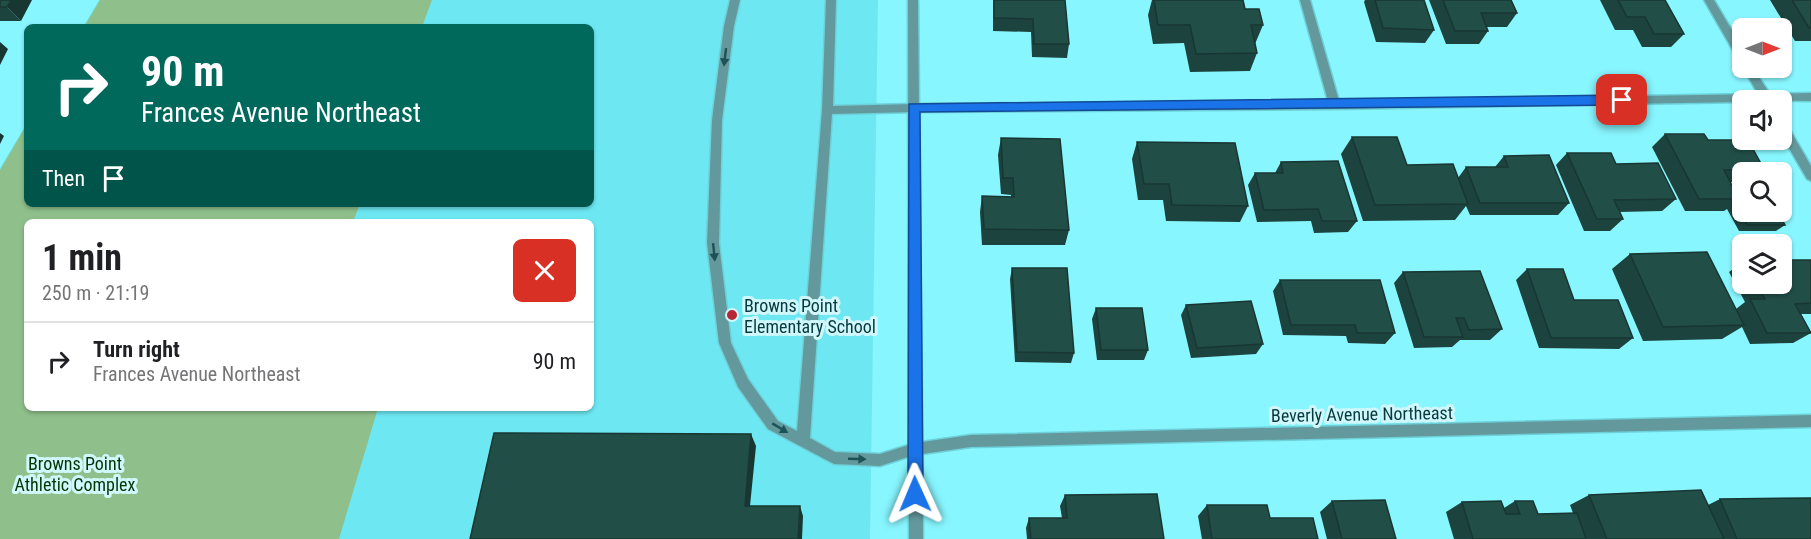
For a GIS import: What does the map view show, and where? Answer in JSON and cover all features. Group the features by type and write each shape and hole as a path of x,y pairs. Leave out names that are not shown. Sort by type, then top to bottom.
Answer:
{"street":[{"name":"Beverly Avenue Northeast","path":"735,0 729,26 717,120 713,243 725,343 743,383 773,425 834,458 880,460 915,449 971,441 1811,421"},
{"path":"803,441 826,110 831,0"},
{"path":"913,0 916,539"},
{"path":"1305,0 1335,105"},
{"path":"1709,0 1732,39"},
{"path":"1792,98 1811,97"},
{"path":"826,110 1732,99"},
{"path":"1792,143 1811,176"}],"shaded area":[{"name":"Browns Point Elementary School","path":"99,0 878,0 870,539 0,539 0,168 24,128 24,207 594,207 594,24 85,24"}],"green space":[{"path":"100,0 432,0 423,24 86,24"},
{"name":"Browns Point Athletic Complex","path":"24,129 24,207 359,207 354,219 24,219 24,411 377,411 339,539 0,539 0,170"}],"building":[{"path":"0,0 11,0 7,7 0,7"},
{"path":"994,0 1065,0 1069,44 1034,44 1033,19 994,18"},
{"path":"1154,0 1243,0 1245,9 1259,9 1263,25 1251,25 1257,53 1196,54 1190,25 1158,25"},
{"path":"1375,0 1424,0 1434,30 1383,28"},
{"path":"1443,0 1511,0 1517,13 1481,13 1488,31 1455,31"},
{"path":"1618,0 1665,0 1684,34 1654,34 1645,17 1627,17"},
{"path":"1792,0 1811,0 1811,28 1809,28"},
{"path":"1665,134 1704,134 1708,140 1732,140 1732,150 1754,150 1760,162 1732,162 1732,170 1724,170 1732,185 1732,199 1699,199"},
{"path":"1352,137 1397,137 1407,165 1453,164 1468,204 1375,205"},
{"path":"1001,138 1060,139 1069,230 984,229 982,196 1014,197 1013,178 1003,178"},
{"path":"1137,142 1235,143 1248,206 1172,205 1169,184 1144,184"},
{"path":"1567,153 1611,153 1616,164 1658,163 1676,199 1614,200 1623,219 1597,219"},
{"path":"1549,155 1569,203 1480,203 1466,167 1508,167 1504,156"},
{"path":"1338,161 1357,221 1322,221 1318,209 1264,210 1255,173 1283,173 1281,162"},
{"path":"1745,222 1783,222 1785,225 1747,225"},
{"path":"1707,252 1744,325 1663,327 1630,254"},
{"path":"1792,260 1811,260 1811,303 1795,304 1811,333 1767,333 1750,299 1765,299 1762,294 1792,294"},
{"path":"1012,268 1067,268 1074,353 1017,352"},
{"path":"1527,269 1563,269 1574,300 1618,300 1633,338 1551,338"},
{"path":"1480,271 1502,329 1469,330 1464,318 1456,318 1463,337 1424,337 1403,272"},
{"path":"1280,280 1380,280 1395,333 1357,333 1355,325 1291,325"},
{"path":"1251,301 1263,344 1197,348 1186,305"},
{"path":"1096,308 1142,308 1148,350 1101,350"},
{"path":"494,433 751,434 745,506 800,506 798,539 470,539"},
{"path":"1701,490 1724,539 1607,539 1589,495"},
{"path":"1157,494 1164,539 1031,539 1029,518 1067,518 1065,495"},
{"path":"1811,498 1811,539 1737,539 1720,499"},
{"path":"1385,500 1396,539 1342,539 1332,501"},
{"path":"1501,501 1506,514 1520,514 1515,501 1533,501 1538,514 1577,513 1586,539 1473,539 1462,502"},
{"path":"1207,505 1267,505 1270,518 1313,518 1318,539 1212,539"}],"place":[{"name":"Browns Point Elementary School","path":"732,315"}],"route":[{"path":"915,494 914,108 1622,100"}]}
